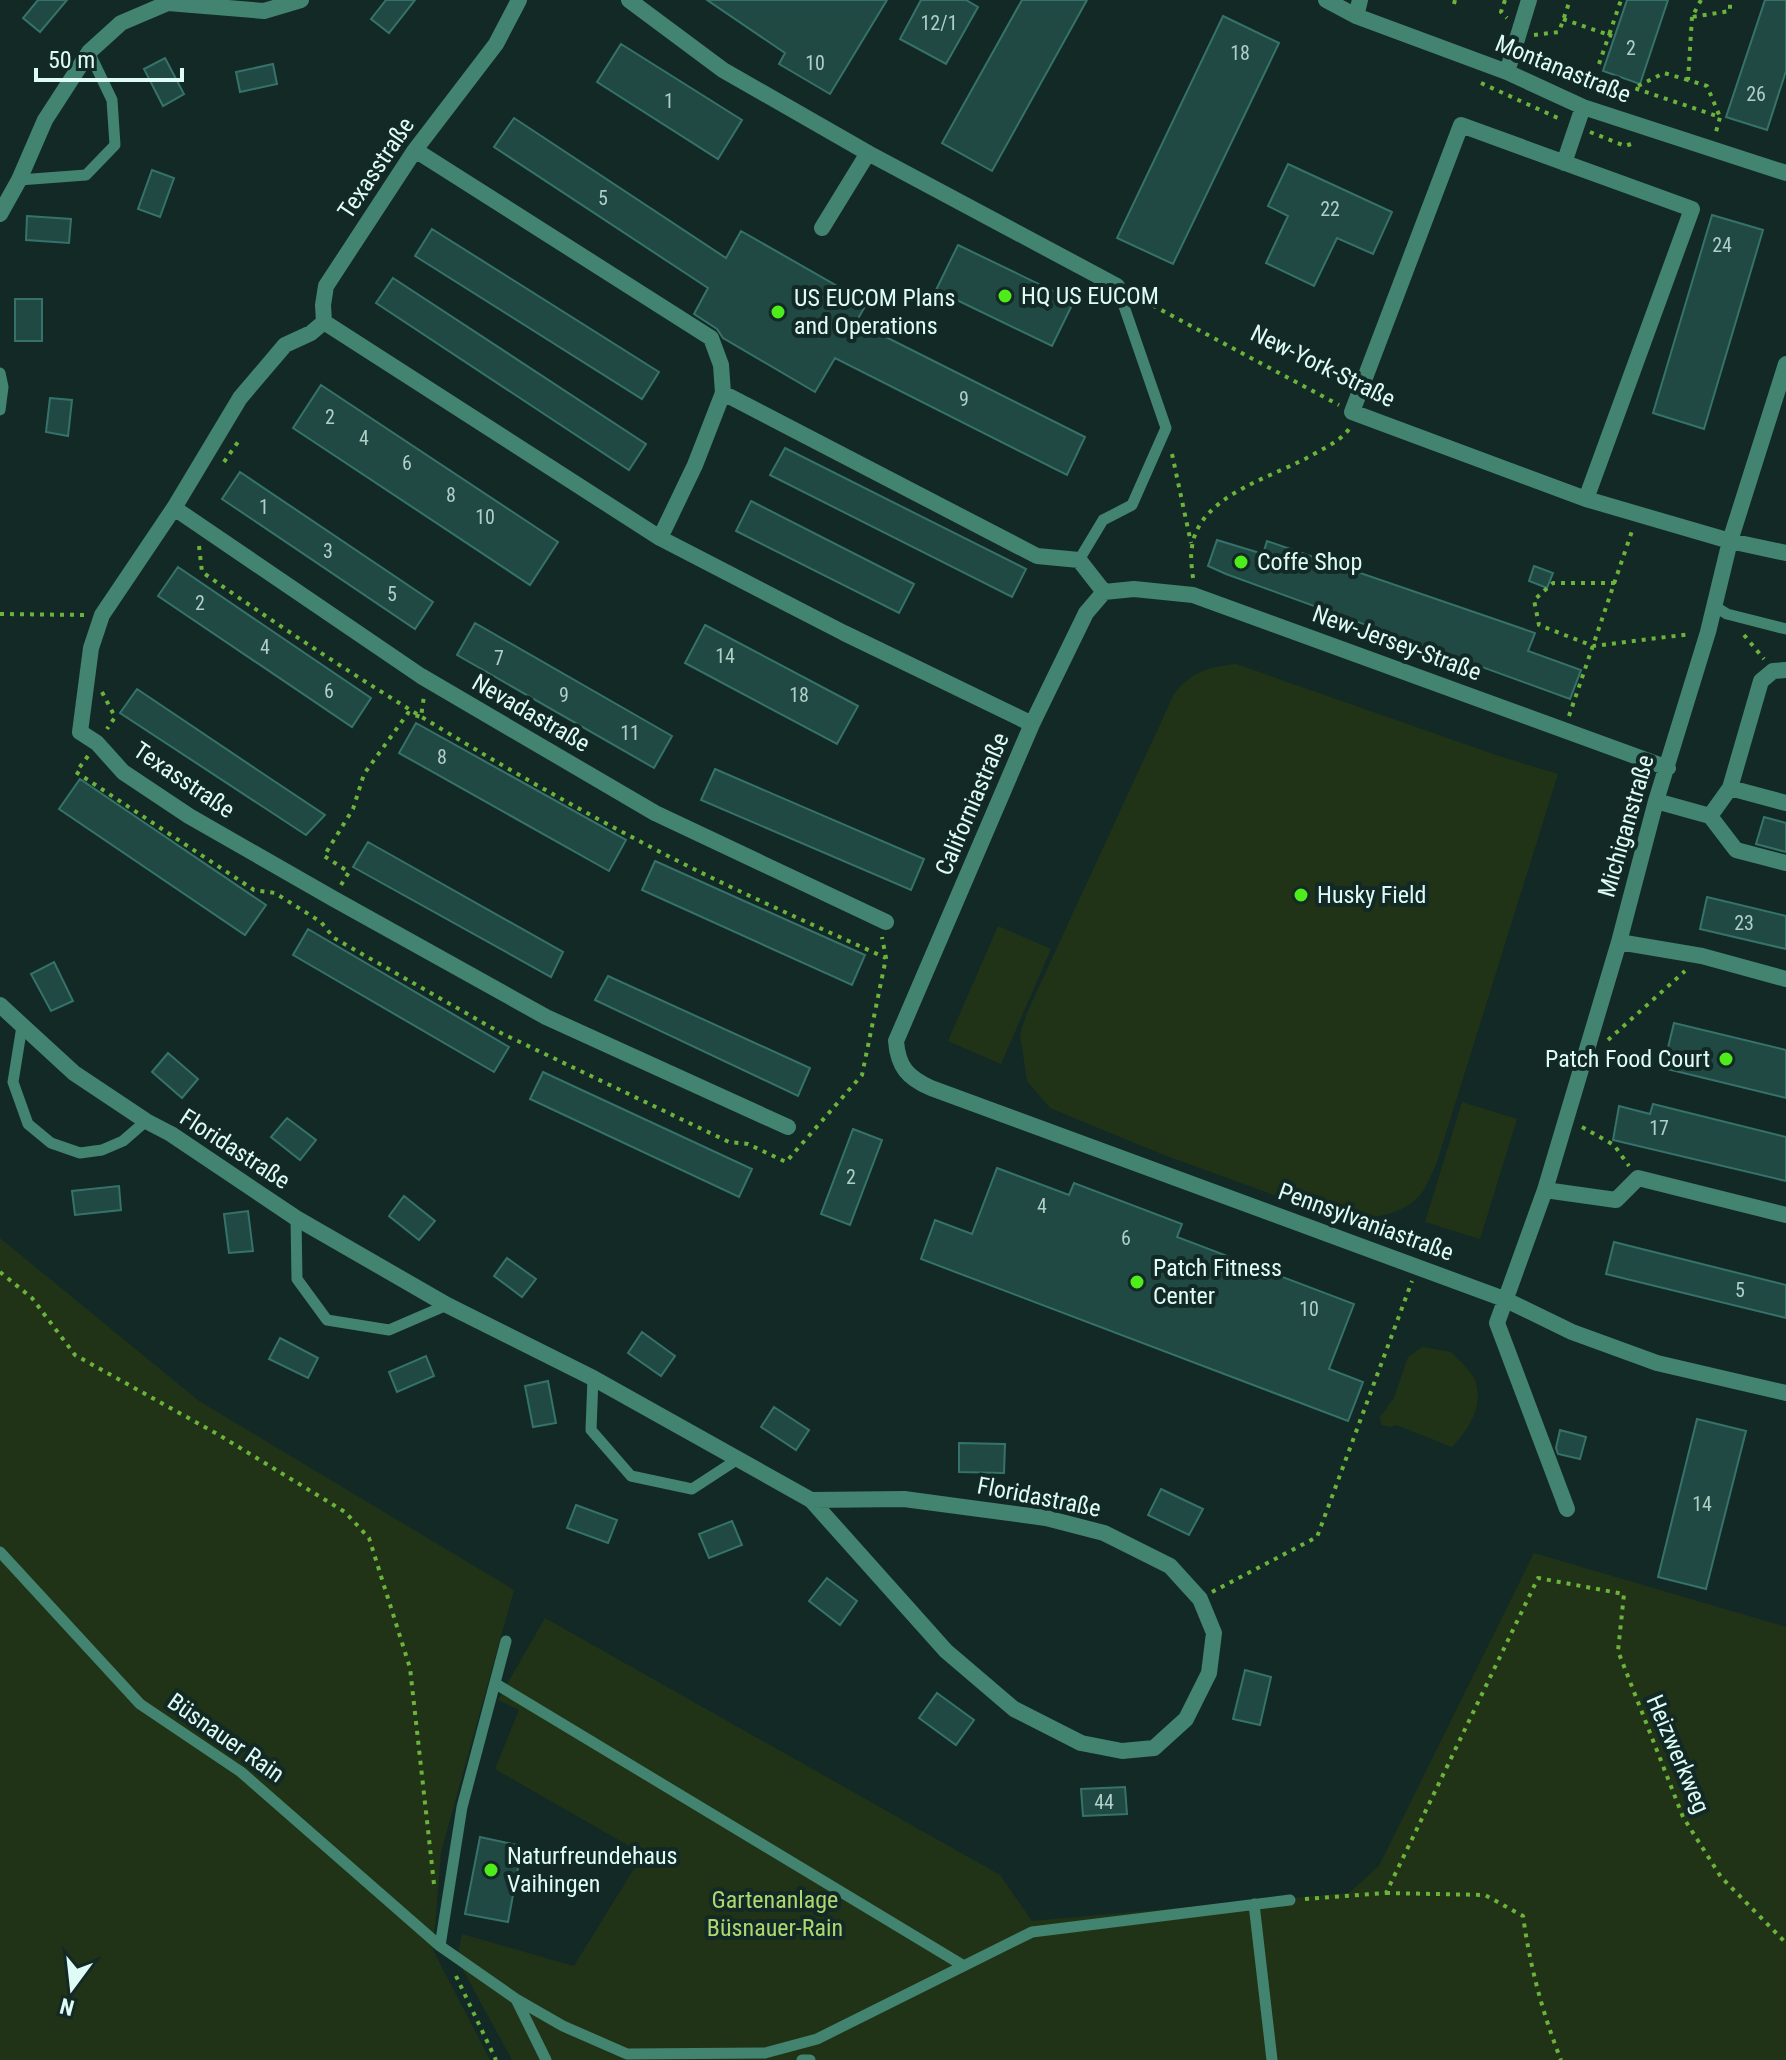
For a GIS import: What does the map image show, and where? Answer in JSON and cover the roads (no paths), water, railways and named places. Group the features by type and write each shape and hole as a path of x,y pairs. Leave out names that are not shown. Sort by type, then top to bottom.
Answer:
{"street":[{"path":"0,214 19,180 45,120 89,52 121,23 168,3 264,11 301,0"},
{"name":"Texasstraße","path":"519,0 496,44 415,150 326,286 324,322 311,333 285,345 240,398 174,508 102,615 91,648 80,732 97,743 123,772 189,816 334,899 546,1017 788,1127"},
{"path":"629,0 723,70 868,153 1117,286"},
{"name":"Montanastraße","path":"1326,0 1358,8 1583,107 1786,173"},
{"path":"1507,72 1529,0"},
{"path":"1583,107 1564,163 1692,209 1586,499"},
{"name":"New-York-Straße","path":"1564,163 1461,125 1356,413 1586,499 1730,541 1786,553"},
{"path":"415,150 711,338 721,365 723,393 695,465 660,538"},
{"path":"822,228 868,153"},
{"path":"324,322 660,538 844,633 1032,724"},
{"name":"Michiganstraße","path":"1567,1509 1497,1323 1545,1190 1619,942 1656,801 1708,632 1721,610 1730,541 1786,364"},
{"path":"723,393 1037,556 1079,560 1104,592"},
{"name":"Nevadastraße","path":"174,508 427,680 655,813 882,921"},
{"name":"New-Jersey-Straße","path":"1104,592 1134,589 1193,595 1668,768"},
{"name":"Californiastraße","path":"896,1041 1032,724 1086,613 1104,592"},
{"path":"1710,816 1730,788 1761,681 1779,670"},
{"path":"1730,788 1786,803"},
{"path":"1656,801 1710,816 1736,850 1786,863"},
{"path":"1619,942 1702,956 1786,979"},
{"name":"Floridastraße","path":"0,1005 74,1073 296,1218 447,1305 593,1378 811,1500 946,1651 1014,1709 1081,1743 1122,1751 1154,1748 1186,1719 1209,1673 1214,1633 1200,1599 1170,1566 1104,1533 1046,1518 904,1499 811,1500"},
{"name":"Pennsylvaniastraße","path":"896,1041 897,1060 905,1073 931,1088 1504,1299 1572,1332 1657,1363 1786,1393"},
{"path":"1545,1190 1616,1200 1638,1178 1786,1215"}],"lane":[{"path":"19,180 86,175 115,145 112,100 89,52"},
{"path":"1079,560 1103,520 1132,505 1166,428 1117,286"},
{"path":"0,373 3,387 0,410"},
{"path":"1721,610 1786,629"},
{"name":"Floridastraße","path":"22,1026 13,1082 28,1124 51,1143 80,1153 102,1150 123,1141 146,1121"},
{"name":"Floridastraße","path":"296,1218 297,1279 327,1320 389,1330 447,1305"},
{"path":"593,1378 591,1430 631,1476 692,1489 738,1459"},
{"name":"Büsnauer Rain","path":"0,1552 140,1704 241,1772 440,1946 516,1999 627,2057"},
{"path":"440,1946 462,1807 506,1641"},
{"path":"496,1684 964,1966"},
{"path":"627,2057 791,2054 1032,1932 1290,1900"},
{"path":"1254,1904 1272,2060"},
{"path":"516,1999 546,2060"},
{"path":"802,2060 810,2060"}],"place":[{"name":"HQ US EUCOM","path":"1005,296"},
{"name":"US EUCOM Plans and Operations","path":"778,312"},
{"name":"Coffe Shop","path":"1241,562"},
{"name":"Husky Field","path":"1301,895"},
{"name":"Patch Food Court","path":"1726,1059"},
{"name":"Patch Fitness Center","path":"1137,1282"},
{"name":"Naturfreundehaus Vaihingen","path":"491,1870"}],"park label":[{"name":"Gartenanlage Büsnauer-Rain","path":"775,1914"}]}
